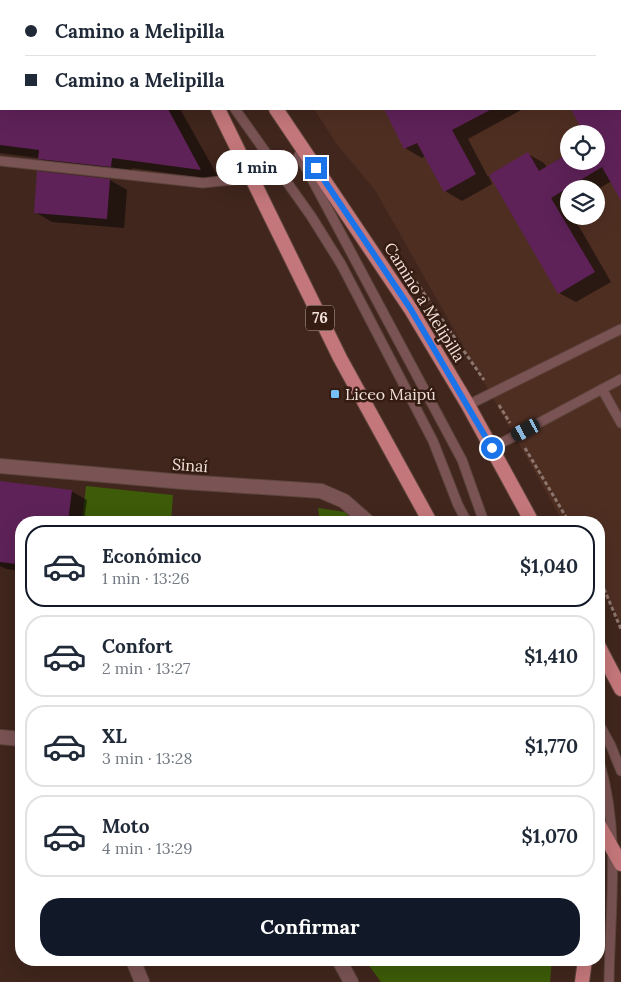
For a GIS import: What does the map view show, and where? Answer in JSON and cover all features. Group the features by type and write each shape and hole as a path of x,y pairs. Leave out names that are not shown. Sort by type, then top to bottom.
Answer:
{"main road":[{"name":"76","path":"218,110 250,178 340,358 427,516"},
{"name":"Camino a Melipilla","path":"275,110 410,308 468,405 529,516"},
{"path":"605,658 621,689"},
{"path":"605,836 620,862"},
{"path":"582,982 585,966"}],"street":[{"name":"Sinaí","path":"0,466 184,482 321,491 344,501 361,516"},
{"path":"0,737 15,738"},
{"path":"135,966 142,982"},
{"path":"342,966 351,982"}],"lane":[{"path":"236,110 311,216 341,264 433,442 464,516"},
{"path":"275,110 315,182 462,460 482,516"},
{"path":"0,161 203,183 250,178"},
{"path":"468,405 621,329"},
{"path":"492,448 621,379"},
{"path":"602,389 621,423"},
{"path":"605,735 621,771"},
{"path":"605,778 613,800 620,862 609,982"}],"path":[{"path":"605,591 621,629"}],"shaded area":[{"path":"315,110 621,110 621,624 605,596 605,516 560,516 375,190 336,143"}],"green space":[{"path":"86,486 173,495 171,516 83,516"},
{"path":"318,508 345,512 348,516 319,516"},
{"path":"369,966 551,966 550,982 381,982"}],"building":[{"path":"0,110 169,110 201,170 112,158 111,167 38,159 39,150 0,145"},
{"path":"384,110 490,110 452,130 476,174 444,192 417,143 404,149"},
{"path":"572,110 621,110 621,201 604,170 605,125 579,125"},
{"path":"528,152 539,171 560,158 560,170 597,170 581,180 560,180 560,193 551,198 560,213 560,225 567,225 595,272 558,294 489,175"},
{"path":"37,171 110,179 107,219 34,213"},
{"path":"0,481 72,490 69,516 15,516 15,564 0,562"}],"place":[{"name":"Liceo Maipú","path":"335,394"}],"route":[{"path":"316,168 410,308 492,448"}]}
